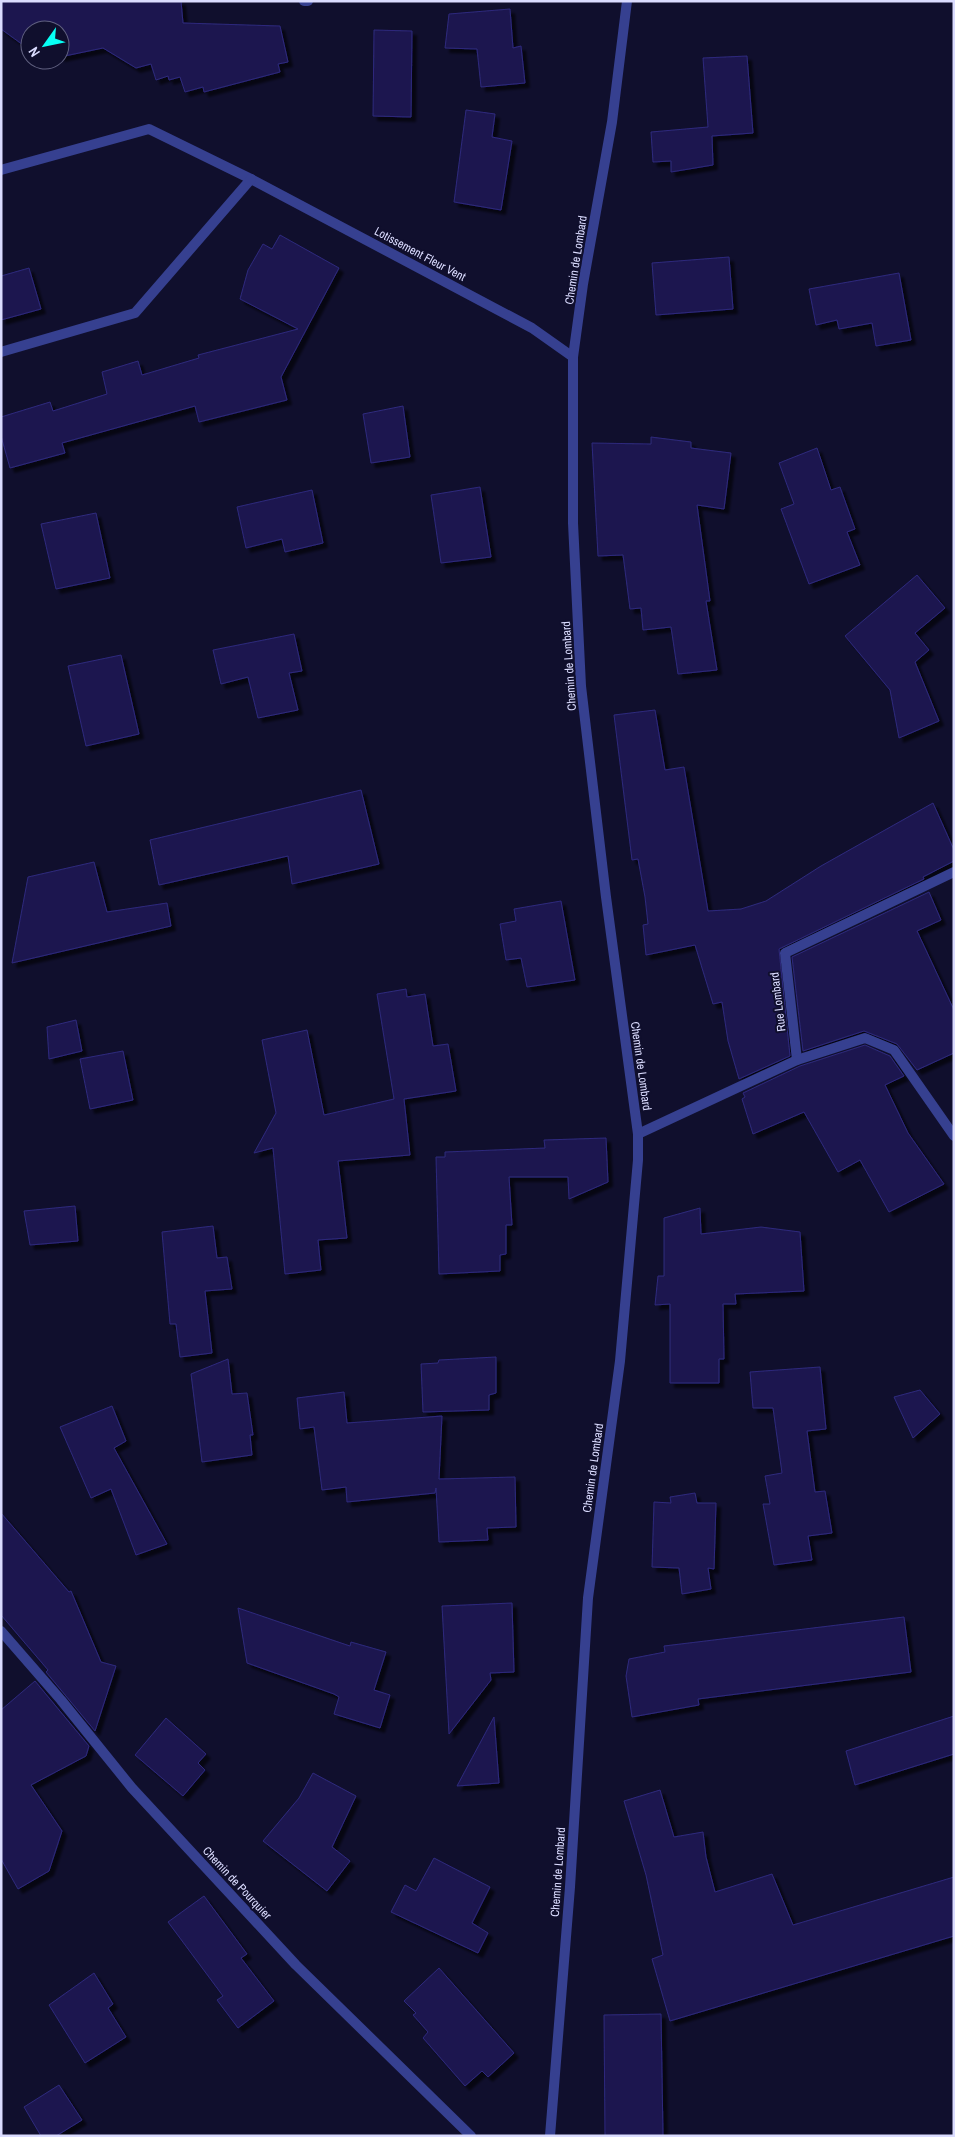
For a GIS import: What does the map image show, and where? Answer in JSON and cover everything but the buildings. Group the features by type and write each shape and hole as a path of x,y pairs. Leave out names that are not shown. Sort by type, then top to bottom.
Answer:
{"street":[{"name":"Chemin de Lombard","path":"550,2136 570,1887 588,1598 620,1361 638,1160 638,1134 606,897 581,686 573,523 573,357 612,122 627,1"},
{"name":"Lotissement Fleur Vent","path":"1,170 149,129 251,179 532,328 573,357"},
{"path":"1,352 135,314 251,179"},
{"name":"Rue Lombard","path":"797,1060 785,953 954,872"},
{"path":"638,1134 797,1060 865,1038 894,1050 954,1136"},
{"name":"Chemin de Pourquier","path":"1,1631 61,1700 132,1788 296,1965 471,2136"}]}
